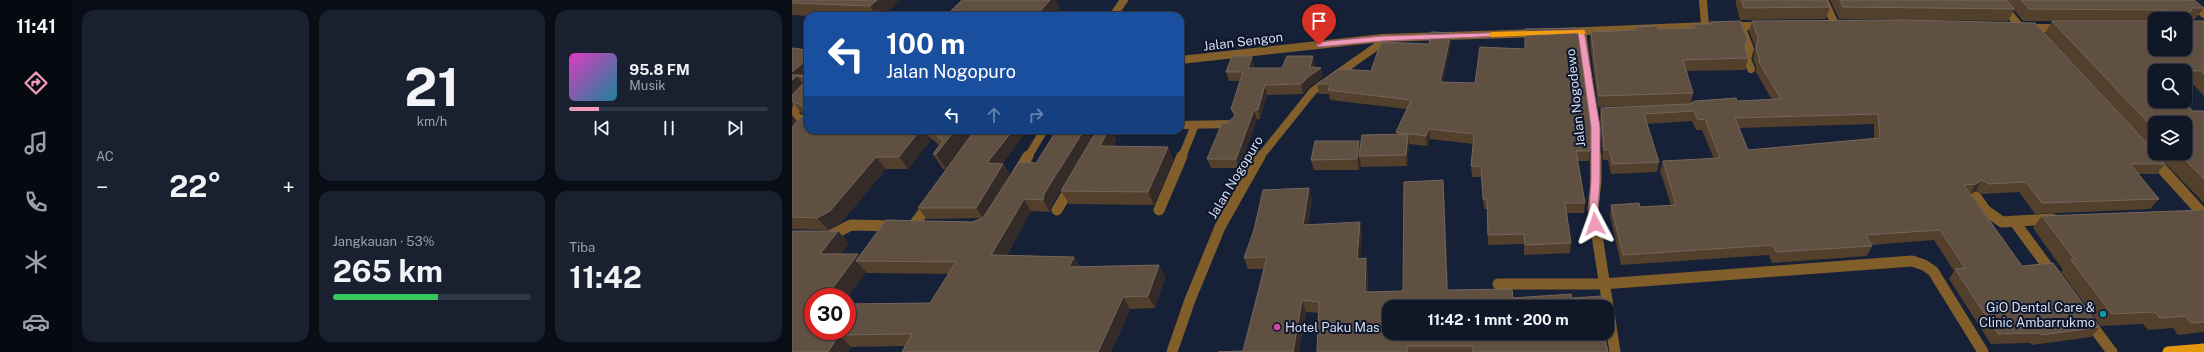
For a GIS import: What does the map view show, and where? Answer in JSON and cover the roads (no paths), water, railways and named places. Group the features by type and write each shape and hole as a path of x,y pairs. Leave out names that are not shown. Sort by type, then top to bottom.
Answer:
{"main road":[{"path":"2168,352 2204,349"}],"street":[{"path":"1116,12 1124,0"},
{"path":"1703,0 1703,20 1705,26"},
{"path":"1824,0 1836,24"},
{"path":"1998,0 2021,28"},
{"path":"2187,0 2204,14"},
{"path":"1382,38 1705,26 1773,25"},
{"path":"1741,26 1750,49 1747,59 1751,69"},
{"path":"2006,28 2071,28"},
{"path":"2033,28 2042,38"},
{"name":"Jalan Nogodewo","path":"1582,31 1598,113 1596,181 1593,209 1603,284 1615,352"},
{"name":"Jalan Sengon","path":"1184,60 1382,38"},
{"name":"Jalan Nogopuro","path":"1172,352 1190,300 1220,227 1263,151 1313,91 1380,44 1382,38"},
{"path":"804,97 797,104 794,116 804,124"},
{"path":"1184,125 1233,124"},
{"path":"1159,210 1195,125"},
{"path":"1012,184 1042,134"},
{"path":"2145,150 2203,215"},
{"path":"1057,210 1077,177"},
{"path":"913,226 937,194"},
{"path":"1976,197 1985,210 2002,222 2061,219"},
{"path":"2186,214 2203,215"},
{"path":"2014,221 2061,283"},
{"path":"818,237 830,237 851,225 929,227"},
{"path":"1498,284 1603,284 1912,261 1924,265 1933,271 1983,352"},
{"path":"2079,308 2112,352"}],"place":[{"name":"GiO Dental Care & Clinic Ambarrukmo","path":"2103,314"},
{"name":"Hotel Paku Mas","path":"1277,327"}]}
